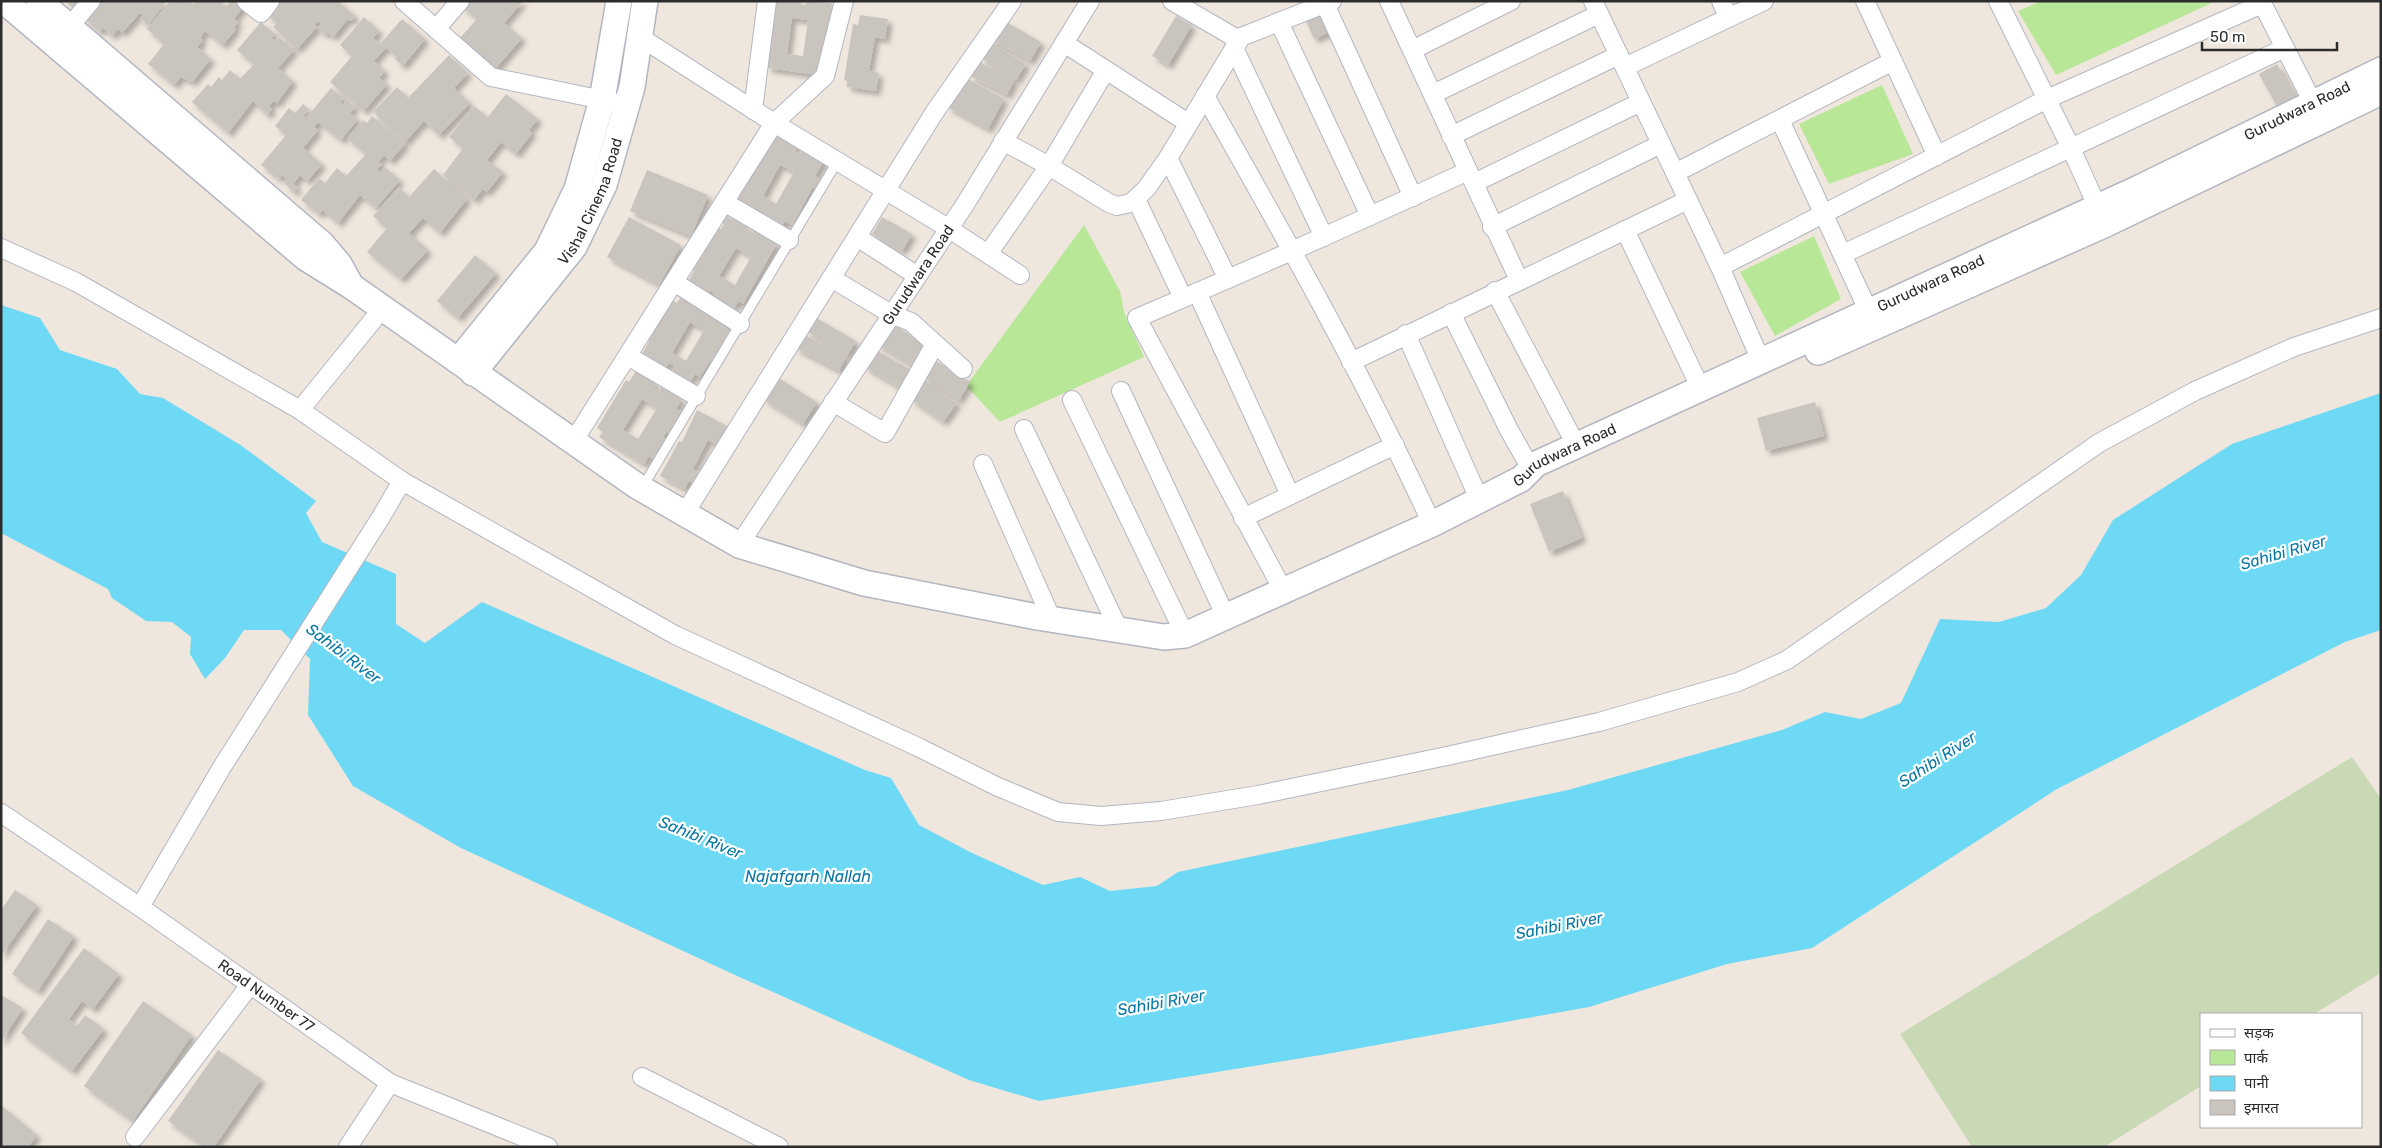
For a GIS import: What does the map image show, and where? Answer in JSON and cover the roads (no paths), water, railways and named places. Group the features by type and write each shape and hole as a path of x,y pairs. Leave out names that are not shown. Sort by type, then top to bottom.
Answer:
{"street":[{"path":"4,1 306,258 352,286 641,489 739,545 864,583 1052,620 1164,637 1185,635 1432,524 1526,474 1513,437 1451,313"},
{"path":"39,1 322,244 339,264 352,286"},
{"path":"70,26 91,1"},
{"path":"246,1 261,13 270,1"},
{"path":"404,1 491,77 626,105"},
{"path":"436,29 460,1"},
{"name":"Vishal Cinema Road","path":"466,367 548,251 577,189 602,100 619,1"},
{"name":"Vishal Cinema Road","path":"466,367 574,247 604,186 626,105 640,37 645,1"},
{"path":"753,110 767,1"},
{"path":"573,442 774,123 825,76 844,1"},
{"path":"685,513 934,113 1012,1"},
{"name":"Gurudwara Road","path":"739,545 964,206 1090,1"},
{"path":"1172,1 1236,44 1324,237"},
{"path":"1389,1 1471,177 1492,227 1519,280"},
{"path":"1412,50 1481,8 1511,1"},
{"path":"1720,1 1728,17"},
{"path":"1451,136 1764,1"},
{"path":"1865,1 1937,156"},
{"path":"1720,267 2047,99 2262,2 2313,103"},
{"path":"1003,141 1117,206 1131,203 1146,189 1168,158 1241,37 1329,3 1413,197"},
{"path":"2004,3 2102,215"},
{"path":"1433,94 1596,8 1720,267 1761,361"},
{"path":"1279,22 1370,216"},
{"path":"640,37 753,110 948,228 1020,276"},
{"path":"1064,43 1188,124"},
{"path":"1843,254 2070,146 2285,48"},
{"path":"1675,173 1893,61"},
{"path":"988,254 1049,166 1106,70"},
{"name":"Gurudwara Road","path":"1526,474 1536,464 1868,310 2102,215 2313,103 2381,70"},
{"name":"Gurudwara Road","path":"1526,474 1543,476 1583,459 2102,215 2381,92"},
{"path":"1205,96 1292,249 1395,445 1432,524"},
{"path":"1284,592 1137,318 1413,197 1471,177 1642,102"},
{"path":"1780,120 1868,310"},
{"path":"1492,227 1661,144"},
{"path":"1168,158 1228,279"},
{"path":"1136,199 1190,295 1290,495"},
{"path":"1351,362 1688,200"},
{"path":"724,202 790,240"},
{"path":"1625,230 1700,387"},
{"path":"857,237 916,276"},
{"path":"1,248 76,282 300,410 402,481 675,635 996,786 1058,812 1101,816 1161,811 1258,795 1447,756 1599,722 1738,682 1787,660 2099,443 2195,391 2294,347 2381,318"},
{"path":"831,278 891,314 911,322 963,369"},
{"path":"674,282 740,324"},
{"path":"1495,292 1576,445"},
{"path":"300,410 382,308"},
{"path":"1406,334 1479,499"},
{"path":"833,402 885,432 935,344"},
{"path":"628,356 696,396"},
{"path":"1120,391 1226,617"},
{"path":"1072,400 1185,635"},
{"path":"1024,429 1119,630"},
{"path":"1243,518 1395,445"},
{"path":"983,464 1052,620"},
{"path":"140,907 222,767 402,481"},
{"name":"Road Number 77","path":"1,813 140,907 390,1083 548,1147"},
{"path":"135,1138 250,985"},
{"path":"642,1077 779,1147"},
{"path":"348,1147 390,1083"}],"lane":[{"path":"641,489 837,162"}],"water":[{"name":"Najafgarh Nallah","path":"1,305 40,318 60,350 117,369 140,394 163,398 242,446 316,501 306,513 322,542 396,574 396,624 425,643 482,602 865,770 891,778 919,825 970,852 1043,885 1080,877 1110,891 1157,886 1178,872 1568,790 1782,730 1825,712 1861,719 1901,703 1940,619 1999,622 2046,608 2081,575 2113,520 2232,444 2381,393 2381,630 2345,642 2057,789 1812,948 1727,964 1589,1007 1321,1055 1039,1101 969,1080 735,975 461,848 353,786 308,715 310,659 281,630 244,630 225,658 205,679 190,654 191,637 172,622 146,621 112,598 108,589 1,533"}],"water label":[{"name":"Sahibi River","path":"2283,552"},
{"name":"Sahibi River","path":"344,653"},
{"name":"Sahibi River","path":"1937,759"},
{"name":"Sahibi River","path":"701,837"},
{"name":"Sahibi River","path":"1559,925"},
{"name":"Sahibi River","path":"1161,1002"}]}
